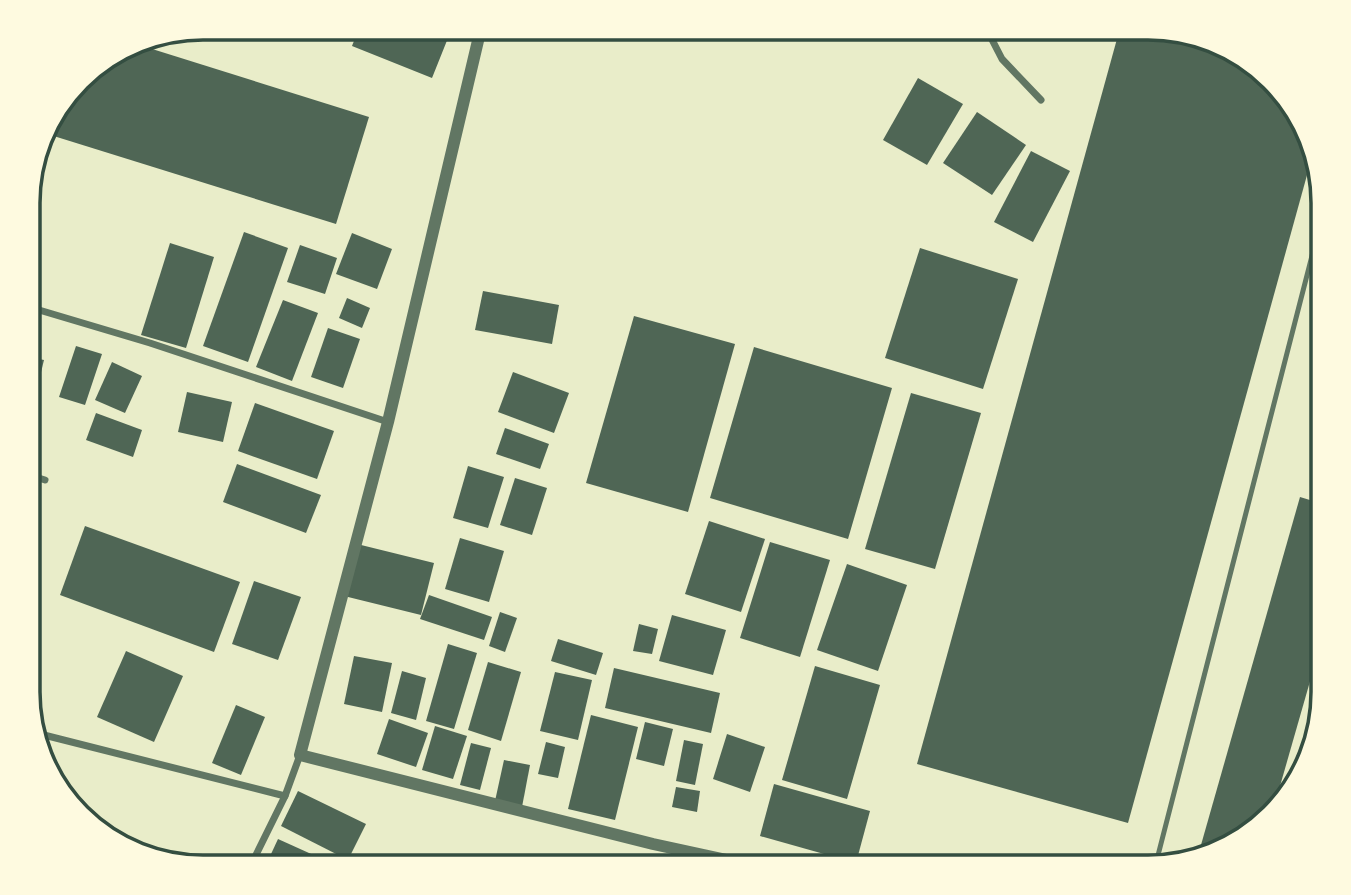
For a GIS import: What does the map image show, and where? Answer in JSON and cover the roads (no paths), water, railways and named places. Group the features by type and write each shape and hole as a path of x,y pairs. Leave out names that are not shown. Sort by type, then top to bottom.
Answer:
{"street":[{"path":"992,40 1002,59 1041,100"},
{"path":"256,855 285,796 300,755 388,422 478,41"},
{"path":"40,310 150,343 388,422"},
{"path":"40,478 45,480"},
{"path":"47,736 285,796"},
{"path":"300,755 702,854"}],"lane":[{"path":"1158,854 1310,264"}]}
